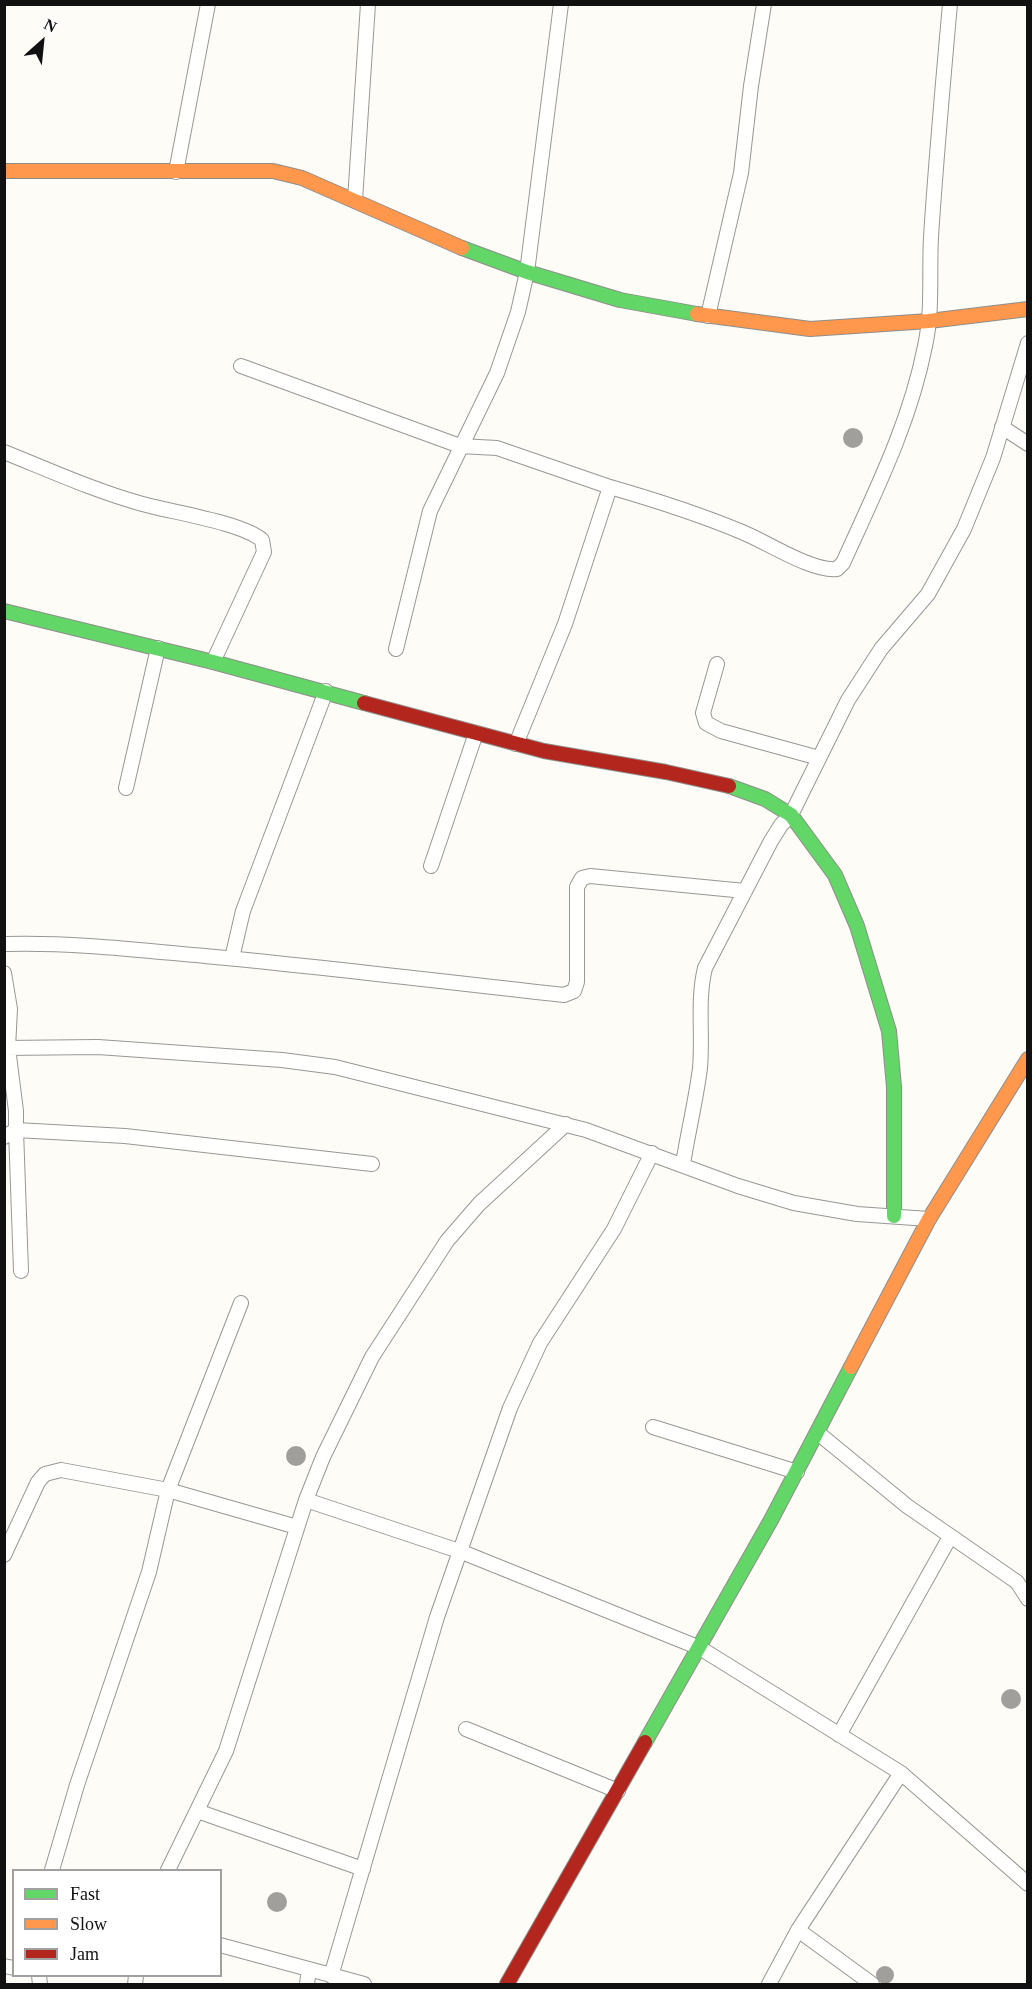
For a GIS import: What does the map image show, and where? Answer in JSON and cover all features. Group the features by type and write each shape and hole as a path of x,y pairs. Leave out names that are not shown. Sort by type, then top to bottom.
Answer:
{"street":[{"path":"176,172 208,4"},
{"path":"355,200 368,4"},
{"path":"396,649 430,511 496,373 518,312 527,272 561,4"},
{"path":"708,316 741,173 764,4"},
{"path":"241,366 460,446 497,448 675,507 742,532 818,567 837,568 843,563 892,453 919,374 929,321 936,158 950,4"},
{"path":"4,171 273,171 302,178 458,247 527,272 620,300 708,316 810,329 929,321 1028,309"},
{"path":"682,1164 700,1070 703,1025 701,986 705,968 771,841 791,815 848,700 881,649 928,594 959,538 993,458 1028,343"},
{"path":"1002,427 1028,444"},
{"path":"4,452 138,503 203,518 262,540 264,552 213,662"},
{"path":"516,744 565,624 610,487"},
{"path":"5,613 213,662 516,744 741,789 765,799 791,815 835,875 857,926 889,1031 894,1087 894,1216"},
{"path":"126,788 158,648"},
{"path":"717,664 703,713 706,723 721,731 819,758"},
{"path":"232,958 243,911 326,691"},
{"path":"431,866 476,733"},
{"path":"4,944 37,943 344,968 564,995 574,991 577,981 577,887 582,878 590,876 745,891"},
{"path":"4,973 10,1009 6,1048 16,1111 10,1133 21,1271"},
{"path":"6,1048 98,1047 282,1060 335,1067 566,1124 652,1153 738,1186 794,1203 857,1214 929,1219"},
{"path":"507,1984 797,1472 929,1219 1028,1059"},
{"path":"168,1869 226,1751 297,1527 322,1457 372,1358 447,1241 479,1204 566,1124"},
{"path":"10,1133 125,1136 372,1164"},
{"path":"331,1976 437,1617 462,1552 510,1408 535,1354 614,1229 652,1153"},
{"path":"52,1869 77,1785 148,1572 168,1490 241,1303"},
{"path":"653,1428 797,1472"},
{"path":"818,1433 907,1506 950,1537 1022,1579 1028,1599"},
{"path":"4,1555 38,1482 52,1471 72,1471 168,1490 297,1527"},
{"path":"306,1500 462,1552 699,1647 901,1773 1028,1884"},
{"path":"839,1735 950,1537"},
{"path":"466,1729 618,1791"},
{"path":"769,1984 798,1930 901,1773"},
{"path":"197,1811 363,1869"},
{"path":"798,1930 872,1984"},
{"path":"222,1946 364,1984"},
{"path":"307,1984 309,1969"}],"building":[{"path":"853,428 860,431 863,438 860,445 853,448 846,445 843,438 846,431"},
{"path":"296,1446 303,1449 306,1456 303,1463 296,1466 289,1463 286,1456 289,1449"},
{"path":"1011,1689 1018,1692 1021,1699 1018,1706 1011,1709 1004,1706 1001,1699 1004,1692"},
{"path":"277,1892 284,1895 287,1902 284,1909 277,1912 270,1909 267,1902 270,1895"},
{"path":"885,1966 891,1969 894,1975 891,1981 885,1984 879,1981 876,1975 879,1969"}],"traffic: fast":[{"path":"462,248 527,272 620,300 697,314"},
{"path":"4,611 213,662 364,703"},
{"path":"729,786 765,799 791,815 835,875 857,926 889,1031 894,1087 894,1216"},
{"path":"645,1742 771,1520 851,1367"}],"traffic: slow":[{"path":"4,171 273,171 302,178 462,248"},
{"path":"697,314 810,329 929,321 1028,309"},
{"path":"851,1367 929,1219 1028,1059"}],"traffic: jam":[{"path":"364,703 544,751 666,772 729,786"},
{"path":"507,1984 645,1742"}]}
